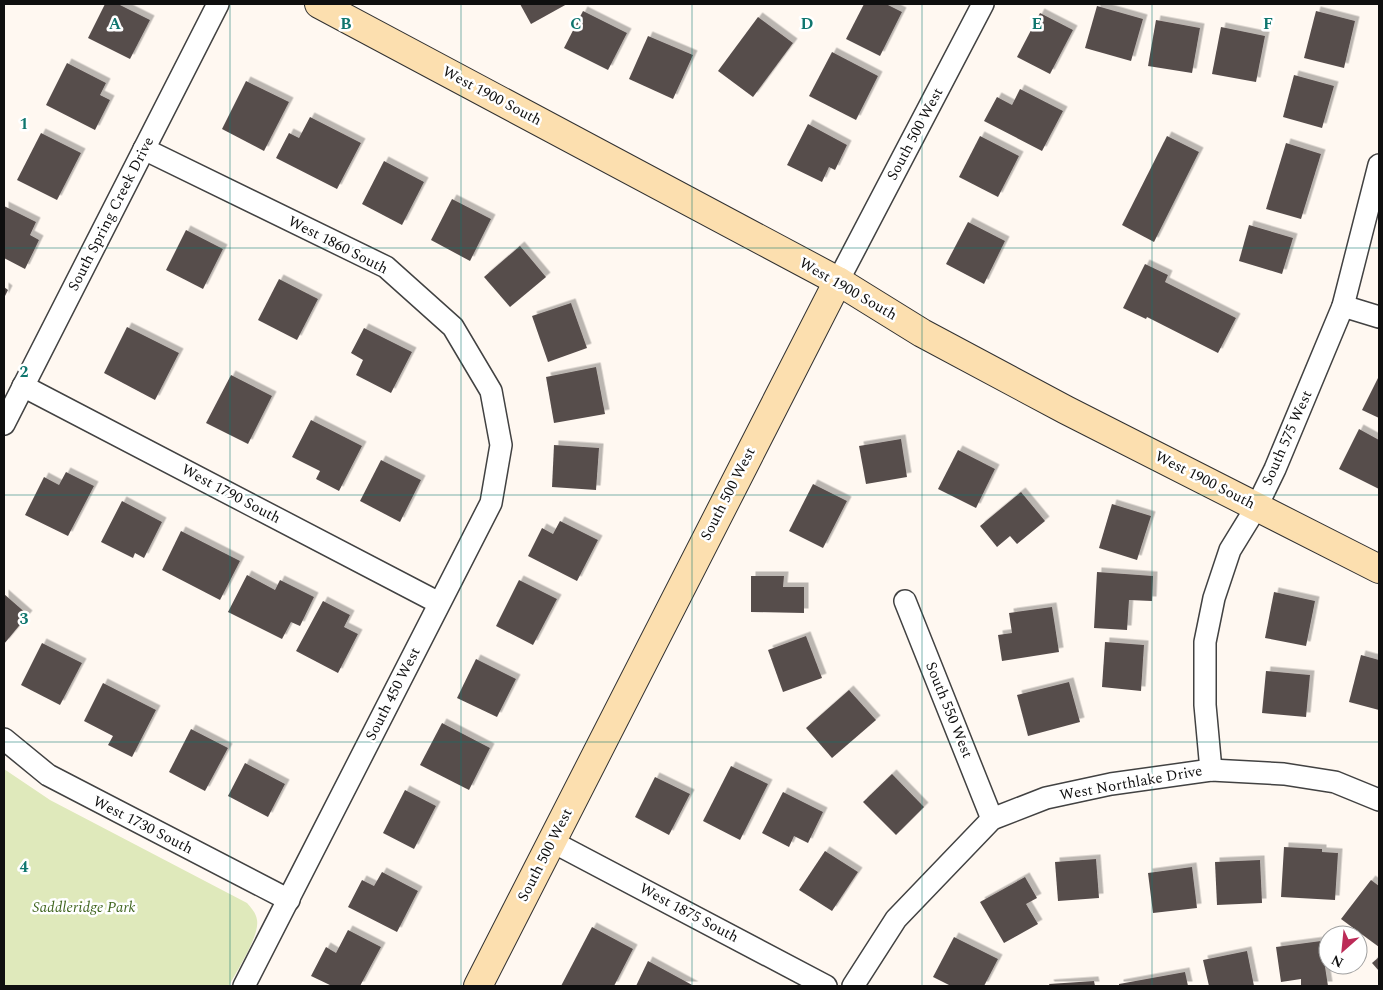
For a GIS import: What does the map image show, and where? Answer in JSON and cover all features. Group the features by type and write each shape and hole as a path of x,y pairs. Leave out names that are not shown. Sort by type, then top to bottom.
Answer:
{"street":[{"name":"South Spring Creek Drive","path":"4,424 218,4"},
{"name":"West 1900 South","path":"319,4 838,281 922,332 1066,410 1379,569"},
{"name":"South 500 West","path":"478,986 838,281 983,4"},
{"name":"West 1860 South","path":"144,149 386,267 453,328 491,391"},
{"name":"South 575 West","path":"1211,770 1206,705 1205,642 1214,598 1230,550 1275,469 1344,306 1379,165"},
{"path":"1344,306 1379,317"},
{"name":"West 1790 South","path":"24,386 439,603"},
{"name":"South 450 West","path":"244,986 491,503 501,445 491,391"},
{"name":"South 550 West","path":"905,601 992,818"},
{"name":"West 1730 South","path":"4,739 48,775 289,900"},
{"name":"West Northlake Drive","path":"853,986 896,919 992,818 1046,798 1111,784 1211,770 1284,774 1335,782 1379,800"},
{"name":"West 1875 South","path":"551,841 826,986"}],"green space":[{"name":"Saddleridge Park","path":"4,769 50,800 247,903 256,915 257,927 242,963 229,986 4,986"}],"building":[{"path":"105,4 118,4 150,20 130,59 88,38"},
{"path":"520,4 567,4 531,24"},
{"path":"864,4 886,4 902,12 880,56 846,39"},
{"path":"1097,6 1143,19 1131,61 1085,48"},
{"path":"583,11 627,33 608,70 564,48"},
{"path":"1316,11 1355,21 1344,68 1304,58"},
{"path":"1040,13 1073,30 1050,74 1017,57"},
{"path":"758,17 793,43 753,97 718,71"},
{"path":"1156,20 1200,28 1192,73 1148,66"},
{"path":"1221,27 1265,36 1256,82 1212,74"},
{"path":"648,36 693,55 673,99 629,79"},
{"path":"832,52 878,76 856,120 809,96"},
{"path":"67,63 106,83 100,95 110,100 95,130 46,105"},
{"path":"1294,75 1334,86 1322,128 1283,117"},
{"path":"246,81 289,102 264,151 222,129"},
{"path":"1020,89 1063,111 1042,151 984,121 997,97 1012,105"},
{"path":"310,117 361,143 337,189 276,158 289,133 299,138"},
{"path":"808,124 847,145 835,170 829,167 822,182 787,165"},
{"path":"41,133 81,153 57,200 17,180"},
{"path":"980,136 1019,156 998,197 959,177"},
{"path":"1167,136 1199,152 1154,242 1122,225"},
{"path":"1286,143 1321,154 1301,219 1266,209"},
{"path":"384,161 424,182 402,225 362,204"},
{"path":"452,199 491,219 470,261 431,240"},
{"path":"4,206 36,222 30,235 39,240 25,269 4,258"},
{"path":"968,222 1005,241 984,284 946,264"},
{"path":"1249,225 1293,238 1282,274 1239,261"},
{"path":"186,230 223,249 203,289 166,270"},
{"path":"520,246 546,277 510,307 484,277"},
{"path":"1145,264 1168,275 1165,282 1236,318 1218,353 1147,317 1146,319 1123,308"},
{"path":"279,279 318,299 297,340 258,320"},
{"path":"4,287 8,290 4,298"},
{"path":"571,303 587,348 548,362 532,316"},
{"path":"127,327 179,353 155,400 104,373"},
{"path":"364,328 412,352 391,393 356,375 363,360 351,353"},
{"path":"596,367 605,414 554,423 546,377"},
{"path":"231,375 272,396 248,444 206,423"},
{"path":"1379,376 1379,418 1362,410"},
{"path":"311,420 362,446 339,491 316,479 320,471 292,457"},
{"path":"1359,429 1379,440 1379,489 1339,469"},
{"path":"901,439 907,477 866,484 859,446"},
{"path":"554,445 599,448 596,490 552,487"},
{"path":"958,450 995,469 976,508 938,489"},
{"path":"381,460 421,480 400,522 360,501"},
{"path":"66,472 94,486 68,536 25,515 44,477 59,485"},
{"path":"813,484 847,501 823,548 789,531"},
{"path":"1021,492 1045,521 1017,544 1010,536 997,547 980,526"},
{"path":"122,501 162,522 144,558 135,553 133,558 101,542"},
{"path":"1112,504 1151,516 1137,560 1099,548"},
{"path":"560,521 598,540 577,581 528,556 542,528 553,534"},
{"path":"181,531 240,561 220,600 162,570"},
{"path":"1097,572 1153,576 1152,601 1129,600 1127,630 1094,628"},
{"path":"247,575 275,590 280,580 314,597 300,626 291,622 282,639 228,612"},
{"path":"751,576 784,576 783,587 804,587 804,613 751,612"},
{"path":"519,580 557,599 533,645 496,626"},
{"path":"1274,592 1315,601 1306,646 1265,638"},
{"path":"4,594 28,615 4,644"},
{"path":"323,601 350,615 344,627 358,634 338,673 296,651"},
{"path":"1052,607 1059,652 1002,661 998,635 1012,633 1009,613"},
{"path":"806,636 822,678 783,692 768,650"},
{"path":"1105,642 1144,645 1141,691 1102,687"},
{"path":"42,643 82,663 60,705 21,685"},
{"path":"1361,655 1379,660 1379,710 1349,702"},
{"path":"476,659 516,679 497,717 457,698"},
{"path":"1266,671 1310,675 1306,717 1262,713"},
{"path":"1069,682 1080,722 1028,736 1017,695"},
{"path":"103,683 156,710 132,757 108,745 113,736 84,721"},
{"path":"849,690 876,720 832,758 806,728"},
{"path":"442,723 490,748 469,790 420,765"},
{"path":"191,729 228,748 205,791 169,772"},
{"path":"245,763 285,784 268,817 228,796"},
{"path":"731,766 768,784 740,840 703,821"},
{"path":"892,774 924,807 896,835 863,802"},
{"path":"655,777 690,794 669,835 635,817"},
{"path":"405,790 436,806 414,849 383,833"},
{"path":"783,792 823,812 808,843 794,836 789,847 762,833"},
{"path":"1284,847 1322,849 1322,852 1338,853 1335,900 1281,897"},
{"path":"825,851 858,872 832,911 799,890"},
{"path":"1096,859 1099,898 1058,901 1055,862"},
{"path":"1260,860 1262,903 1217,905 1215,862"},
{"path":"1192,867 1197,908 1153,913 1148,873"},
{"path":"382,872 418,891 397,932 348,907 362,880 374,886"},
{"path":"1025,877 1037,898 1026,904 1038,924 1004,943 980,902"},
{"path":"1371,880 1379,886 1379,947 1368,939 1368,925 1349,925 1341,919"},
{"path":"592,927 633,949 614,986 561,986"},
{"path":"348,930 381,947 360,986 332,986 311,976 326,947 336,953"},
{"path":"954,937 998,959 984,986 951,986 933,977"},
{"path":"1318,941 1318,975 1326,975 1328,986 1301,986 1301,979 1281,982 1276,947"},
{"path":"1247,951 1254,986 1209,986 1203,960"},
{"path":"1379,957 1379,971 1372,963"},
{"path":"648,961 694,986 636,986"},
{"path":"1185,972 1188,986 1119,986 1119,984"},
{"path":"1094,981 1095,986 1050,986 1049,984"}]}
